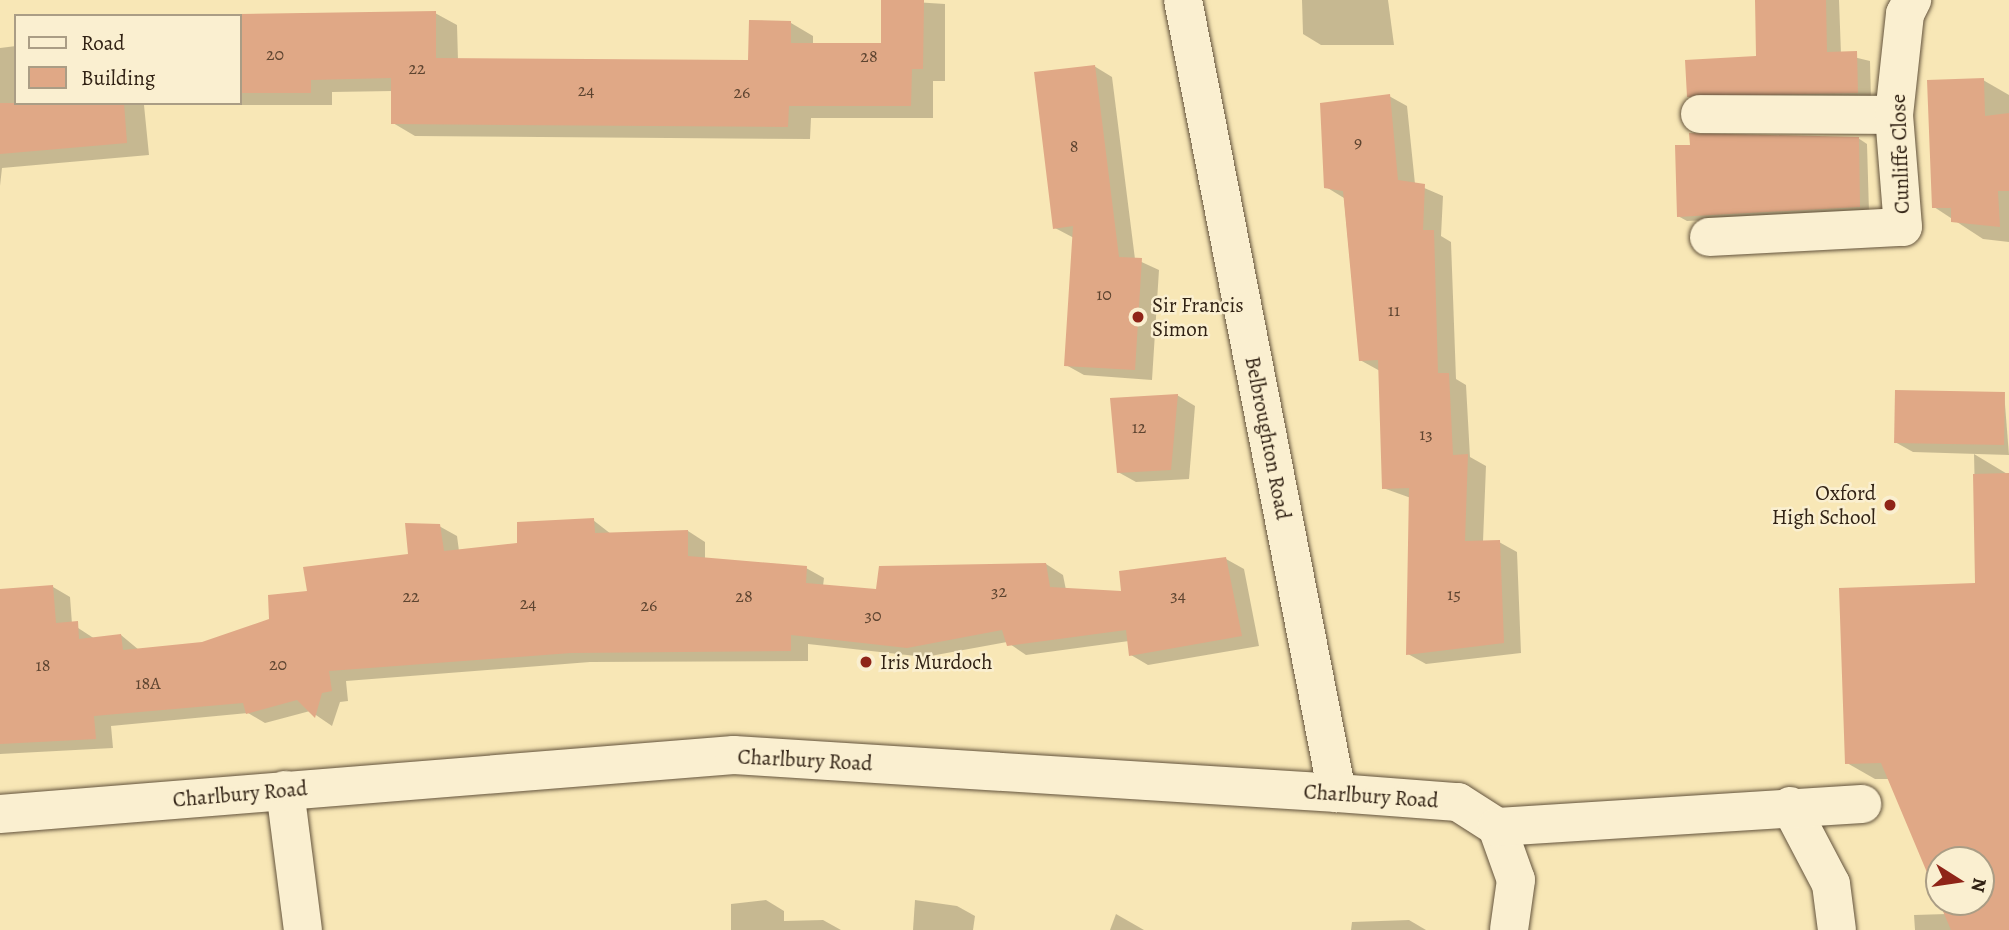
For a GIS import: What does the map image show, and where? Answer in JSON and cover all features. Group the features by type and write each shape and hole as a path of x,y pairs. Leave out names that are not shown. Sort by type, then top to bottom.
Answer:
{"street":[{"name":"Belbroughton Road","path":"1182,0 1337,793"},
{"name":"Cunliffe Close","path":"1709,237 1903,227 1894,115 1905,14 1912,0"},
{"path":"1700,114 1894,115"},
{"name":"Charlbury Road","path":"0,814 734,755 1458,802 1497,827"},
{"path":"285,790 303,930"},
{"path":"1508,930 1516,880 1497,827 1790,806 1862,804"},
{"path":"1790,806 1831,884 1837,930"}],"building":[{"path":"881,0 924,0 923,69 912,69 911,106 789,106 788,127 391,124 391,78 311,80 311,93 242,93 240,14 436,11 436,58 748,60 749,20 791,21 791,43 881,43"},
{"path":"1755,0 1826,0 1827,52 1857,51 1858,93 1687,97 1685,60 1756,56"},
{"path":"1095,65 1119,257 1142,258 1135,370 1064,366 1073,226 1053,229 1034,72"},
{"path":"1984,78 1985,116 2009,113 2009,191 1998,191 2000,227 1951,222 1951,208 1932,208 1927,80"},
{"path":"1390,94 1398,180 1425,184 1423,230 1434,230 1438,373 1449,373 1453,455 1468,454 1465,541 1500,540 1504,643 1406,655 1409,488 1382,489 1378,360 1359,361 1343,191 1324,188 1320,103"},
{"path":"0,103 124,105 127,143 0,154"},
{"path":"1689,133 1859,137 1860,207 1677,217 1675,145 1690,145"},
{"path":"1895,390 2005,392 2004,445 1894,443"},
{"path":"1178,394 1171,470 1117,473 1110,398"},
{"path":"2009,473 2009,930 1951,930 1945,916 1995,916 1995,846 1925,846 1925,868 1881,763 1845,764 1839,588 1975,583 1973,474"},
{"path":"594,518 595,533 688,530 688,556 807,566 806,583 876,589 879,566 1046,563 1050,587 1121,591 1119,571 1226,557 1242,636 1129,656 1126,630 1007,646 1002,630 907,648 791,635 791,651 571,653 329,671 332,691 322,693 315,718 297,700 246,714 243,703 94,716 96,739 0,744 0,589 53,585 56,623 78,621 79,639 121,634 123,650 202,642 269,619 268,595 307,591 303,567 408,554 405,523 440,524 444,551 517,543 517,522"}],"place":[{"name":"Sir Francis Simon","path":"1138,317"},
{"name":"Oxford High School","path":"1890,505"},
{"name":"Iris Murdoch","path":"866,662"}]}
